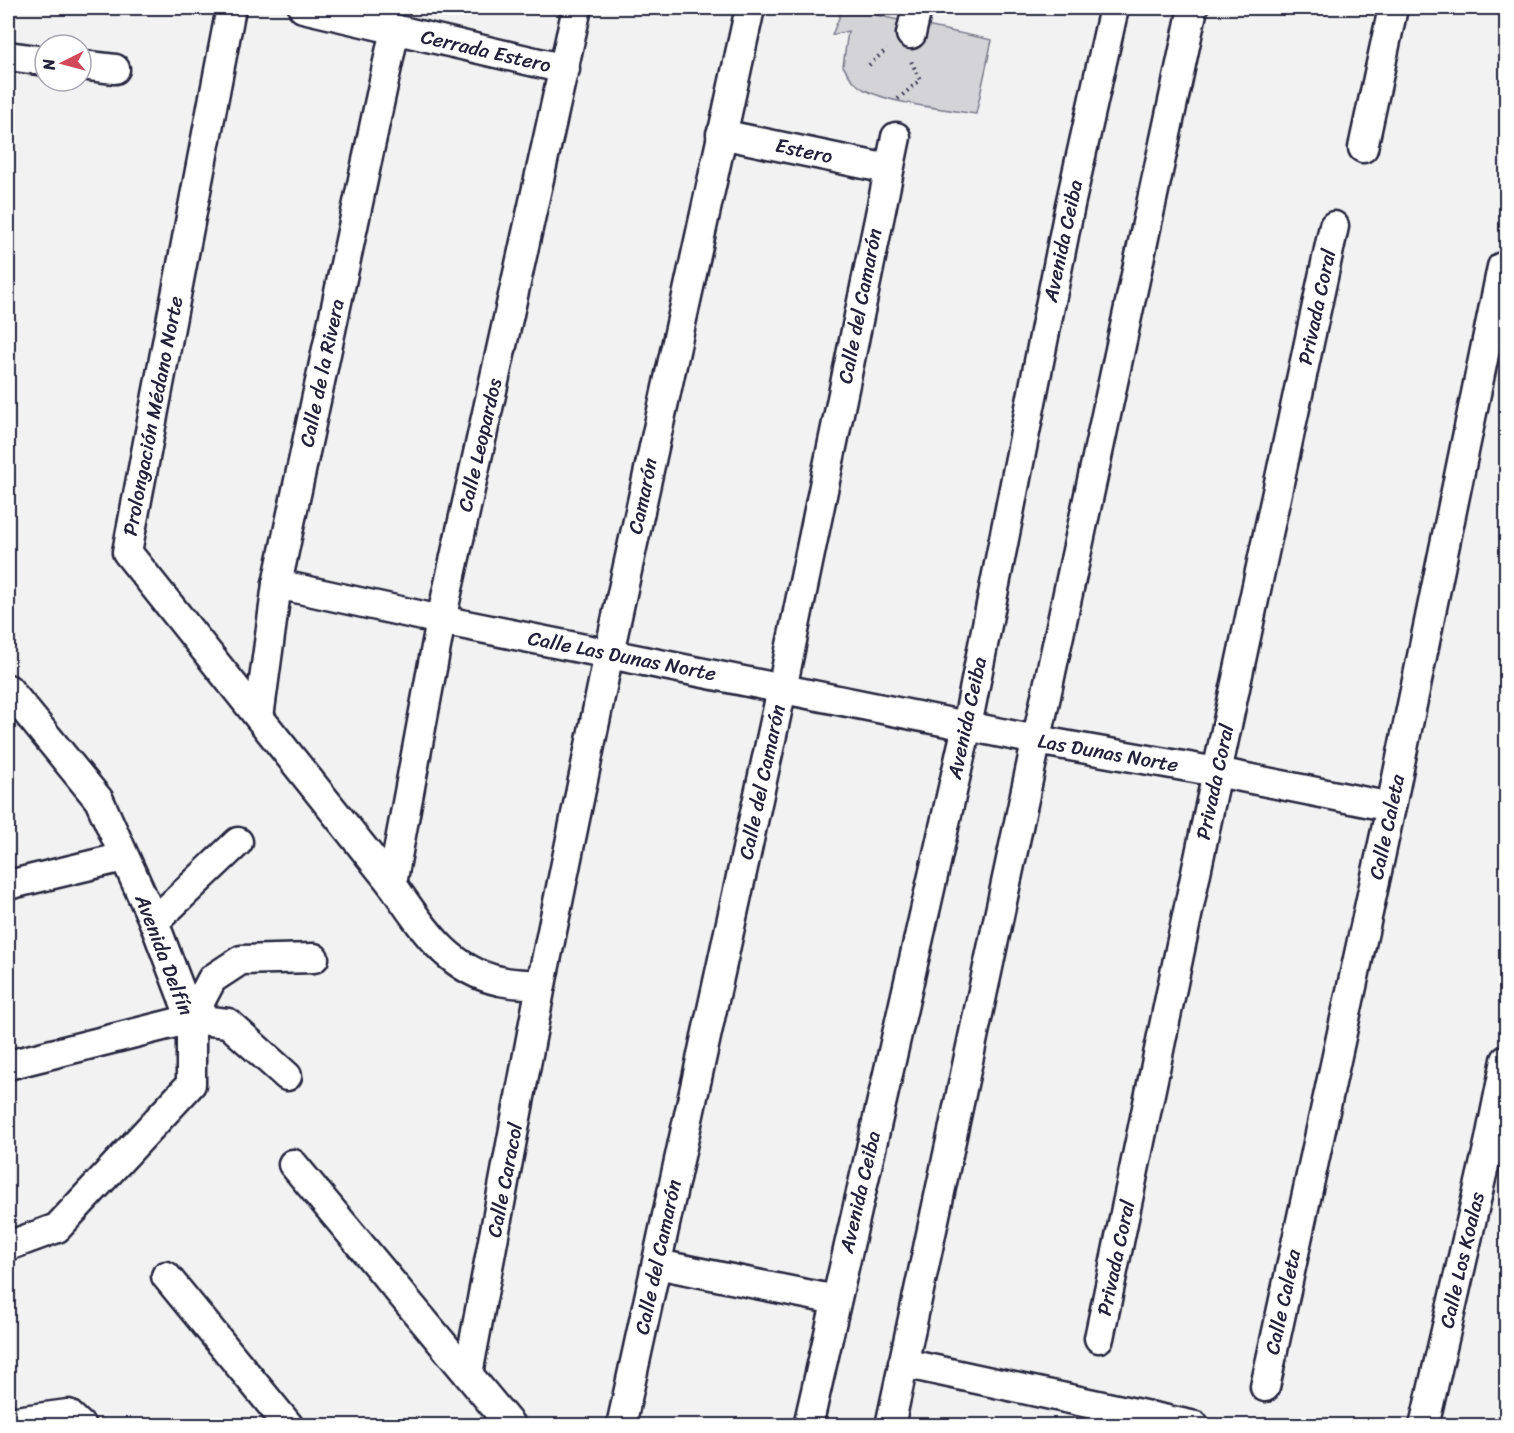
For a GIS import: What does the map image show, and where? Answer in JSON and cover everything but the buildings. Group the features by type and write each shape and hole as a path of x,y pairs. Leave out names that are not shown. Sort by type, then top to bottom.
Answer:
{"street":[{"name":"Prolongación Médano Norte","path":"231,8 127,552 447,956 467,970 499,981 541,986"},
{"name":"Cerrada Estero","path":"303,8 565,69"},
{"name":"Calle Leopardos","path":"392,884 441,620 577,8"},
{"name":"Camarón","path":"541,986 609,653 750,8"},
{"name":"Avenida Ceiba","path":"808,1425 967,726 1070,205 1114,8"},
{"path":"890,1425 1192,8"},
{"path":"1363,148 1393,8"},
{"name":"Calle de la Rivera","path":"259,717 277,584 395,29"},
{"path":"8,56 33,59"},
{"path":"93,66 115,69"},
{"name":"Estero","path":"721,134 888,169"},
{"name":"Calle del Camarón","path":"621,1425 783,689 896,137"},
{"name":"Privada Coral","path":"1099,1338 1334,226"},
{"name":"Calle Caleta","path":"1265,1387 1391,807 1502,267"},
{"name":"Calle Las Dunas Norte","path":"277,584 441,620 967,726"},
{"name":"Avenida Delfín","path":"8,689 99,800 154,922 191,1019 190,1084 57,1228 8,1246"},
{"name":"Las Dunas Norte","path":"967,726 1391,807"},
{"path":"154,922 238,842"},
{"path":"8,885 124,857"},
{"path":"191,1019 212,979 241,960 314,958"},
{"name":"Calle Caracol","path":"468,1374 541,986"},
{"path":"8,1065 191,1019 228,1023 287,1076"},
{"name":"Calle Los Koalas","path":"1424,1425 1489,1144 1506,1060"},
{"path":"293,1164 511,1425"},
{"path":"657,1263 836,1300"},
{"path":"166,1276 289,1425"},
{"path":"903,1362 1195,1425"},
{"path":"8,1422 69,1414 81,1425"}],"path":[{"path":"898,99 920,80 911,60 914,21"}],"shaded area":[{"path":"843,8 992,40 976,114 889,99 858,86 843,66 848,31 832,35"}]}
